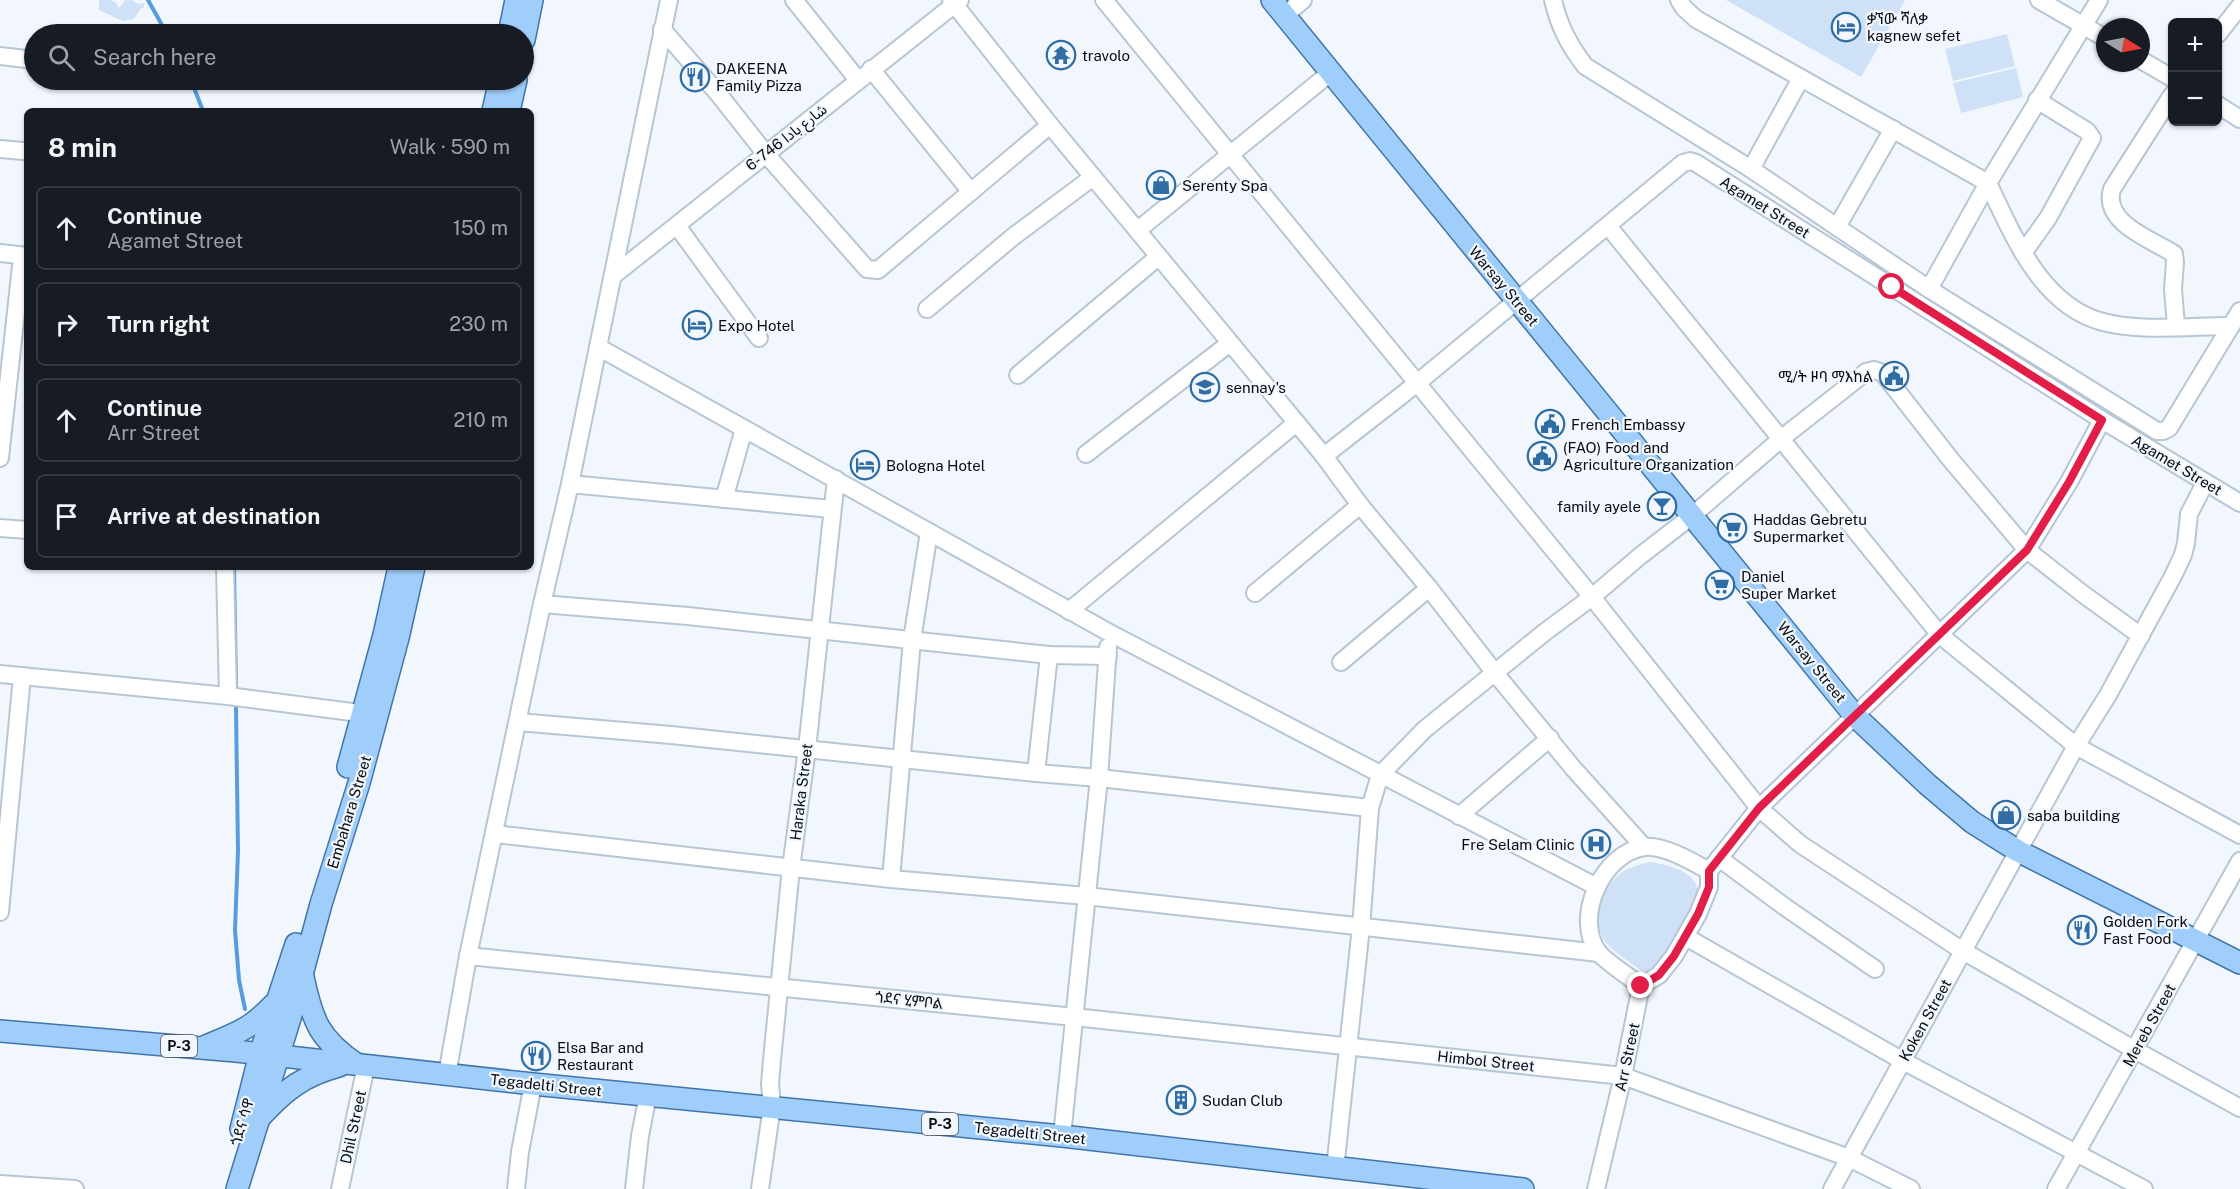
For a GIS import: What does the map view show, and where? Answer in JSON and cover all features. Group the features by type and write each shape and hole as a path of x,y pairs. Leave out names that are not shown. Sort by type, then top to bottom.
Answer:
{"main road":[{"path":"511,24 516,0"},
{"path":"527,24 532,0"},
{"name":"Warsay Street","path":"1278,7 1855,716 1927,784 1972,822 2018,851 2240,963"},
{"path":"494,108 498,90"},
{"path":"510,108 514,90"},
{"name":"Embahara Street","path":"269,1055 302,973 370,715 398,570"},
{"name":"Embahara Street","path":"269,1055 277,1000 334,815 399,638 413,570"},
{"path":"302,973 309,1005 320,1030 337,1051 357,1065"},
{"path":"204,1048 251,1027 277,1000"},
{"name":"P-3","path":"0,1031 204,1048 357,1065"},
{"path":"204,1048 237,1065 248,1084 253,1112"},
{"path":"237,1189 253,1112 269,1055"},
{"path":"253,1112 304,1078 357,1065"},
{"name":"Tegadelti Street","path":"357,1065 1062,1136 1523,1189"},
{"name":"ጎደና ሳዋ","path":"223,1189 253,1112"}],"street":[{"path":"447,1075 468,956 614,275 669,0"},
{"path":"794,0 858,80"},
{"path":"1104,0 1592,597 1759,808 1800,844 1963,951 2134,1050 2240,1108"},
{"path":"1278,7 1303,0"},
{"path":"1553,0 1569,44 1585,66 1751,169 1929,289 2157,431 2169,428 2236,318"},
{"path":"1678,0 1696,19 1988,183 2023,253 2054,293 2082,314 2103,322 2129,326 2176,326 2236,318"},
{"path":"2039,0 2096,33"},
{"path":"1929,289 1988,183 2099,0"},
{"path":"955,1 1050,125 1295,424 1324,456 1360,505 1495,673 1573,768 1644,847"},
{"name":"شارع بادا 746-6","path":"614,275 955,1"},
{"path":"2222,28 2240,6"},
{"path":"662,29 720,96 765,153 867,269 878,270 1050,125"},
{"path":"0,56 24,59"},
{"path":"2150,65 2168,76"},
{"path":"871,69 970,192"},
{"path":"1138,230 1330,73"},
{"path":"1751,169 1801,78"},
{"path":"2023,253 2048,218 2092,138 2087,131 2037,100"},
{"path":"2168,101 2112,189 2110,200 2116,214 2127,225 2174,254 2172,289 2176,326"},
{"path":"2222,108 2240,118"},
{"path":"1837,227 1893,129"},
{"path":"0,149 23,151"},
{"name":"Agamet Street","path":"1324,456 1416,384 1683,163 1690,161 2102,420 2240,502"},
{"path":"927,309 1014,236 1093,177"},
{"path":"676,226 759,338"},
{"path":"1608,226 1940,635 2076,746 2240,835"},
{"path":"0,253 24,261 0,458"},
{"path":"1018,375 1158,257"},
{"path":"1086,454 1230,343"},
{"path":"598,346 1069,611 1380,776 1597,887"},
{"path":"1335,1168 1361,927 1370,808 1380,776 1425,729 1592,597 1693,515 1782,438 1866,372 1874,370 1883,373 1951,460 2027,550 2141,636"},
{"path":"1875,969 1785,907 1714,865 1676,854 1644,847 1627,854 1612,866 1597,887 1590,905 1589,934 1599,953 1641,986 1659,975 1686,937 1709,887 1714,865 1759,808 2027,550 2069,482 2102,420"},
{"path":"1069,611 1295,424"},
{"path":"724,499 744,429"},
{"name":"Haraka Street","path":"760,1189 772,1106 770,1084 791,868 807,749 836,479"},
{"name":"Koken Street","path":"1833,1189 2076,746 2141,636 2183,555 2189,514 2205,483"},
{"path":"570,484 831,509"},
{"path":"1255,593 1360,505"},
{"path":"0,528 24,530"},
{"path":"891,879 912,640 929,532"},
{"path":"225,570 228,696"},
{"path":"1341,662 1429,588"},
{"path":"542,604 820,629 1049,655 1108,656"},
{"path":"1062,1136 1099,778 1108,632"},
{"path":"1036,773 1049,655"},
{"path":"0,674 228,696 370,715"},
{"path":"0,912 22,676"},
{"path":"518,722 1099,778 1370,808"},
{"path":"1459,816 1550,738"},
{"path":"495,834 891,879 1086,896 1599,953"},
{"name":"Mereb Street","path":"2056,1189 2240,861"},
{"path":"1686,937 1903,1061 2144,1189"},
{"name":"ጎደና ሂምቦል","path":"468,956 1349,1046"},
{"name":"Arr Street","path":"1596,1189 1623,1076 1641,986"},
{"name":"Himbol Street","path":"1349,1046 1623,1076 1849,1158 1911,1189"},
{"name":"Dhil Street","path":"340,1189 357,1065"},
{"path":"516,1189 520,1152 533,1084"},
{"path":"634,1189 640,1136 648,1095"},
{"path":"0,1184 75,1189"}],"shaded area":[{"path":"99,0 111,0 119,8 125,0 132,0 138,4 145,3 134,19 123,21 99,10"},
{"path":"1726,0 1905,0 1861,77"},
{"path":"2007,34 2015,66 1953,81 1945,49"},
{"path":"2016,68 2023,97 1961,113 1953,83"},
{"path":"1650,862 1686,873 1698,890 1680,930 1663,959 1650,970 1642,971 1608,945 1602,937 1598,918 1602,898 1613,881 1634,866"}],"waterway":[{"path":"148,0 161,24"},
{"path":"195,90 202,108"},
{"path":"234,570 236,688"},
{"path":"236,708 238,851 235,930 239,980 245,1009"}],"place":[{"name":"ቃኘው ሻለቃ kagnew sefet","path":"1846,27"},
{"name":"travolo","path":"1061,55"},
{"name":"DAKEENA Family Pizza","path":"695,77"},
{"name":"Serenty Spa","path":"1161,185"},
{"name":"Expo Hotel","path":"697,325"},
{"name":"ሚ/ት ዞባ ማእከል","path":"1894,376"},
{"name":"sennay's","path":"1205,387"},
{"name":"French Embassy","path":"1550,424"},
{"name":"(FAO) Food and Agriculture Organization","path":"1542,456"},
{"name":"Bologna Hotel","path":"865,465"},
{"name":"family ayele","path":"1662,506"},
{"name":"Haddas Gebretu Supermarket","path":"1732,528"},
{"name":"Daniel Super Market","path":"1720,585"},
{"name":"saba building","path":"2006,815"},
{"name":"Fre Selam Clinic","path":"1596,844"},
{"name":"Golden Fork Fast Food","path":"2082,930"},
{"name":"Elsa Bar and Restaurant","path":"536,1056"},
{"name":"Sudan Club","path":"1181,1100"}],"route":[{"path":"1641,986 1659,975 1674,956 1698,914 1709,887 1709,871 1759,808 2027,550 2069,482 2102,420 1892,287"}]}
